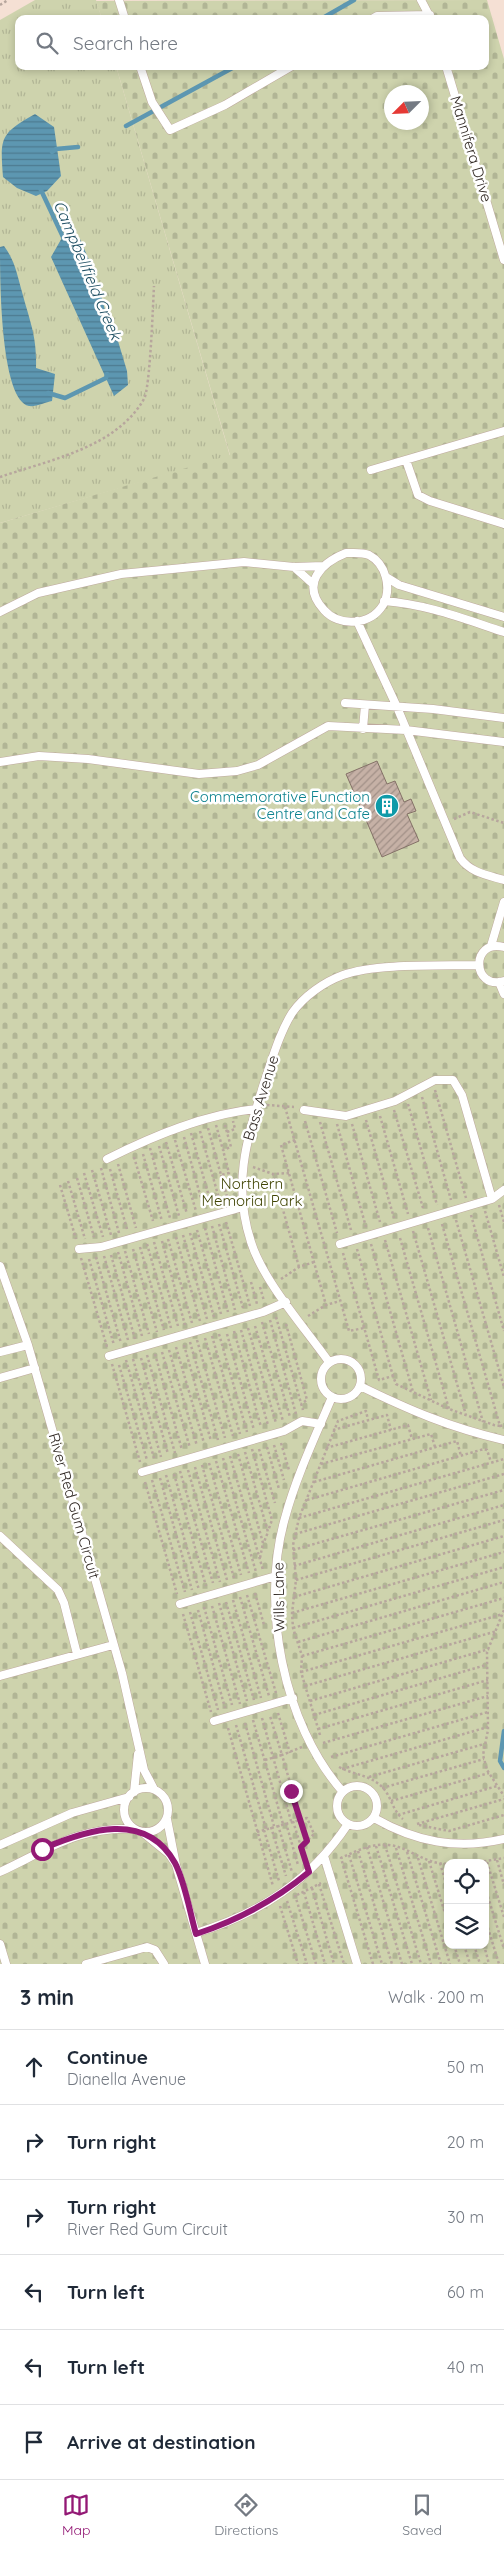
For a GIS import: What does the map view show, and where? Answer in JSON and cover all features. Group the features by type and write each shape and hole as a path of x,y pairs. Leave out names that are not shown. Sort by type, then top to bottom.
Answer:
{"lane":[{"path":"119,0 123,15"},
{"path":"421,0 430,15"},
{"path":"141,70 152,102 161,119 170,130 226,105 285,70"},
{"name":"Mannifera Drive","path":"447,70 504,260"},
{"path":"370,470 504,431"},
{"path":"406,460 418,494 430,501 504,524"},
{"path":"294,568 313,584 320,606 329,616 339,621 351,623 373,614 387,595 386,577 377,561 368,554 346,553 334,558 323,566 313,584"},
{"path":"0,612 38,593 121,574 244,562 294,568 323,566"},
{"path":"386,577 399,585 504,617"},
{"path":"384,601 407,603 435,609 504,632"},
{"path":"357,621 397,707 460,858 468,868 504,880"},
{"path":"345,703 504,718"},
{"path":"363,729 365,705"},
{"path":"0,762 49,756 88,759 199,774 237,771 258,764 328,726 406,730 504,742"},
{"path":"504,902 492,946 482,954 479,965 484,976 493,982 502,982 504,994"},
{"path":"492,946 504,947"},
{"name":"Bass Avenue","path":"329,1362 263,1269 251,1244 243,1207 242,1164 272,1058 292,1013 301,1002 327,982 344,974 377,968 479,965"},
{"path":"304,1110 334,1116 350,1116 392,1102 444,1078 457,1083 495,1198"},
{"path":"107,1159 197,1122 257,1106"},
{"path":"340,1244 495,1198 504,1190"},
{"path":"154,1232 243,1207"},
{"name":"River Red Gum Circuit","path":"0,1266 28,1345 130,1703 138,1749"},
{"path":"192,1333 286,1302"},
{"path":"0,1352 28,1345"},
{"path":"341,1359 353,1363 360,1374 360,1386 351,1397 345,1399 332,1397 322,1387 320,1380 324,1367 329,1362 341,1359"},
{"path":"0,1378 34,1368"},
{"path":"360,1386 440,1423 464,1431 504,1440"},
{"name":"Wills Lane","path":"332,1397 284,1519 276,1576 276,1615 281,1652 292,1698 315,1755 343,1792"},
{"path":"224,1448 321,1424"},
{"path":"0,1536 58,1590 64,1603 77,1654"},
{"path":"223,1591 276,1576"},
{"path":"0,1676 113,1645"},
{"path":"246,1712 292,1698"},
{"path":"138,1749 144,1770 154,1789 160,1793 168,1804 167,1820 176,1865 205,1964"},
{"path":"138,1749 131,1794 125,1803 125,1816 138,1830 169,1854 176,1865"},
{"path":"355,1786 368,1789 373,1793 378,1806 374,1818 365,1825 348,1824 339,1815 337,1809 339,1797 343,1792 355,1786"},
{"path":"0,1845 72,1813 131,1794 140,1789 154,1789"},
{"path":"374,1818 399,1832 431,1842 457,1845 504,1839"},
{"path":"0,1872 58,1842 99,1830 156,1830 167,1820"},
{"path":"196,1934 238,1919 292,1887 324,1856 348,1824"},
{"path":"324,1856 357,1964"},
{"path":"0,1944 6,1964"},
{"path":"86,1964 147,1947 155,1950 164,1964"}],"path":[{"path":"0,5 8,0"},
{"path":"0,477 93,445 122,425 145,398 154,286"},
{"path":"446,823 470,812 504,823"},
{"path":"419,1088 504,1387"},
{"path":"257,1106 285,1106 304,1110 302,1114 379,1380 394,1376 396,1384 449,1409 482,1422 502,1425 439,1215 406,1096"},
{"path":"392,1102 482,1422"},
{"path":"285,1106 349,1331 364,1328"},
{"path":"378,1107 466,1415"},
{"path":"363,1112 449,1409"},
{"path":"222,1114 232,1147 223,1150"},
{"path":"334,1116 413,1392"},
{"path":"350,1116 431,1400"},
{"path":"154,1232 221,1175 229,1173 223,1150 210,1118"},
{"path":"210,1118 221,1175"},
{"path":"197,1122 154,1232 192,1333 224,1448 272,1520 263,1543 260,1558 223,1591"},
{"path":"181,1128 154,1232 192,1333 224,1448 223,1591 246,1712"},
{"path":"181,1128 154,1232 192,1333 224,1448 223,1591 246,1712"},
{"path":"181,1128 154,1232 192,1333 224,1448 223,1591"},
{"path":"160,1136 154,1232 192,1333 224,1448 223,1591 246,1712"},
{"path":"160,1136 154,1232 192,1333 224,1448 223,1591 246,1712"},
{"path":"295,1140 281,1145 326,1305"},
{"path":"148,1141 154,1232 192,1333 224,1448 223,1591 246,1712"},
{"path":"140,1144 154,1232 192,1333 224,1448 268,1532"},
{"path":"131,1148 154,1232 192,1333 224,1448 260,1558"},
{"path":"115,1155 154,1232 192,1333 224,1448 263,1543"},
{"path":"107,1159 154,1232 192,1333 224,1448 223,1591 246,1712"},
{"path":"100,1164 154,1232 192,1333 224,1448 223,1591 246,1712"},
{"path":"242,1164 272,1174 289,1173"},
{"path":"92,1170 154,1232 192,1333 224,1448 223,1591 246,1712"},
{"path":"84,1173 154,1232 192,1333 224,1448 223,1591 246,1712"},
{"path":"272,1174 300,1267"},
{"path":"77,1178 154,1232 192,1333 224,1448 223,1591 246,1712"},
{"path":"68,1181 154,1232 192,1333 224,1448 223,1591"},
{"path":"60,1185 154,1232 192,1333 224,1448 275,1503"},
{"path":"495,1198 504,1222"},
{"path":"154,1232 192,1333 224,1448 279,1488"},
{"path":"154,1232 192,1333 224,1448 284,1480"},
{"path":"154,1232 192,1333 224,1448"},
{"path":"154,1232 192,1333 224,1448"},
{"path":"274,1284 300,1267 314,1262"},
{"path":"192,1333 251,1282"},
{"path":"192,1333 259,1282"},
{"path":"300,1322 326,1305 341,1301"},
{"path":"224,1448 308,1400 286,1324"},
{"path":"192,1333 301,1404"},
{"path":"192,1333 224,1448"},
{"path":"192,1333 224,1448"},
{"path":"368,1420 366,1411 341,1418 333,1430 299,1518 295,1534 293,1550 296,1580 292,1613 293,1628 302,1656 301,1672 322,1743 331,1757 488,1712"},
{"path":"333,1430 387,1415 391,1430"},
{"path":"326,1448 408,1425 412,1439"},
{"path":"321,1464 431,1434 435,1447"},
{"path":"314,1482 457,1441 461,1456"},
{"path":"224,1448 289,1470"},
{"path":"306,1500 486,1449 491,1462"},
{"path":"299,1518 504,1459"},
{"path":"295,1534 504,1474"},
{"path":"293,1550 504,1490"},
{"path":"294,1566 504,1505"},
{"path":"296,1580 504,1520"},
{"path":"294,1597 504,1536"},
{"path":"292,1613 504,1552"},
{"path":"293,1628 504,1567"},
{"path":"298,1642 504,1582"},
{"path":"223,1591 264,1625"},
{"path":"302,1656 504,1598"},
{"path":"417,1824 504,1798 489,1773 484,1759 488,1727 488,1680 486,1665 489,1649 504,1610"},
{"path":"301,1672 503,1614"},
{"path":"305,1686 497,1631"},
{"path":"309,1701 489,1649"},
{"path":"314,1715 486,1665"},
{"path":"318,1729 488,1680"},
{"path":"322,1743 488,1696"},
{"path":"278,1712 290,1752"},
{"path":"270,1714 307,1841"},
{"path":"262,1716 301,1847 292,1887 279,1902 298,1964"},
{"path":"253,1719 284,1824 292,1887"},
{"path":"244,1722 273,1827 316,1964"},
{"path":"236,1724 265,1829 292,1887"},
{"path":"227,1727 257,1832 292,1887"},
{"path":"342,1769 488,1727"},
{"path":"265,1760 290,1752 309,1742"},
{"path":"367,1777 485,1743"},
{"path":"382,1788 484,1759"},
{"path":"336,1765 342,1769 367,1777 382,1788 398,1815 407,1821"},
{"path":"391,1801 489,1773"},
{"path":"398,1815 497,1786"},
{"path":"412,1823 449,1831 504,1815"},
{"path":"257,1832 300,1819 309,1820 314,1834 301,1847"},
{"path":"278,1825 306,1964"},
{"path":"385,1845 421,1964"},
{"path":"373,1964 341,1858 366,1847 385,1845 396,1847 429,1861 444,1864"},
{"path":"376,1846 412,1964"},
{"path":"366,1847 402,1964"},
{"path":"396,1847 431,1964"},
{"path":"358,1850 392,1964"},
{"path":"407,1852 441,1964"},
{"path":"349,1855 382,1964"},
{"path":"418,1857 450,1964"},
{"path":"489,1862 504,1858"},
{"path":"496,1860 504,1885"},
{"path":"429,1861 444,1910"},
{"path":"440,1863 444,1876"},
{"path":"489,1868 504,1917"},
{"path":"295,1896 331,1877"},
{"path":"320,1884 344,1964"},
{"path":"312,1888 334,1964"},
{"path":"304,1892 326,1964"},
{"path":"489,1900 504,1949"},
{"path":"489,1931 499,1964"},
{"path":"455,1949 460,1964"},
{"path":"465,1949 470,1964"},
{"path":"475,1949 480,1964"},
{"path":"485,1949 489,1964"}],"green space":[{"path":"35,0 96,0 101,15 15,15 15,70 117,70 230,456 0,523 0,20"},
{"name":"Northern Memorial Park","path":"487,0 504,59 504,1964 0,1964 0,523 230,455 117,70 489,70 489,15 101,15 96,1"}],"water":[{"path":"35,114 54,127 61,176 47,191 36,196 17,188 3,177 2,153 5,138 9,132"},
{"path":"63,236 80,239 95,274 105,310 118,341 127,371 128,385 114,396 51,257"},
{"path":"4,246 15,268 30,321 34,338 36,368 55,374 52,401 35,406 29,406 19,399 12,383 7,361 0,284 0,247"}],"building":[{"name":"Commemorative Function Centre and Cafe","path":"377,761 387,784 395,781 404,802 411,799 416,811 407,814 419,841 382,857 346,774"}],"waterway":[{"name":"Campbellfield Creek","path":"328,15 354,0"},
{"name":"Campbellfield Creek","path":"126,126 229,70"},
{"name":"Campbellfield Creek","path":"52,152 56,149 78,147"},
{"name":"Campbellfield Creek","path":"40,188 64,239"},
{"name":"Campbellfield Creek","path":"48,393 65,398 106,378 107,374"},
{"path":"504,1731 500,1761 504,1768"}],"place":[{"name":"Commemorative Function Centre and Cafe","path":"387,806"}],"route":[{"path":"42,1849 58,1842 99,1830 120,1828 134,1829 141,1832 169,1854 176,1865 196,1934 238,1919 262,1907 309,1872 301,1847 307,1841 291,1791"}]}
